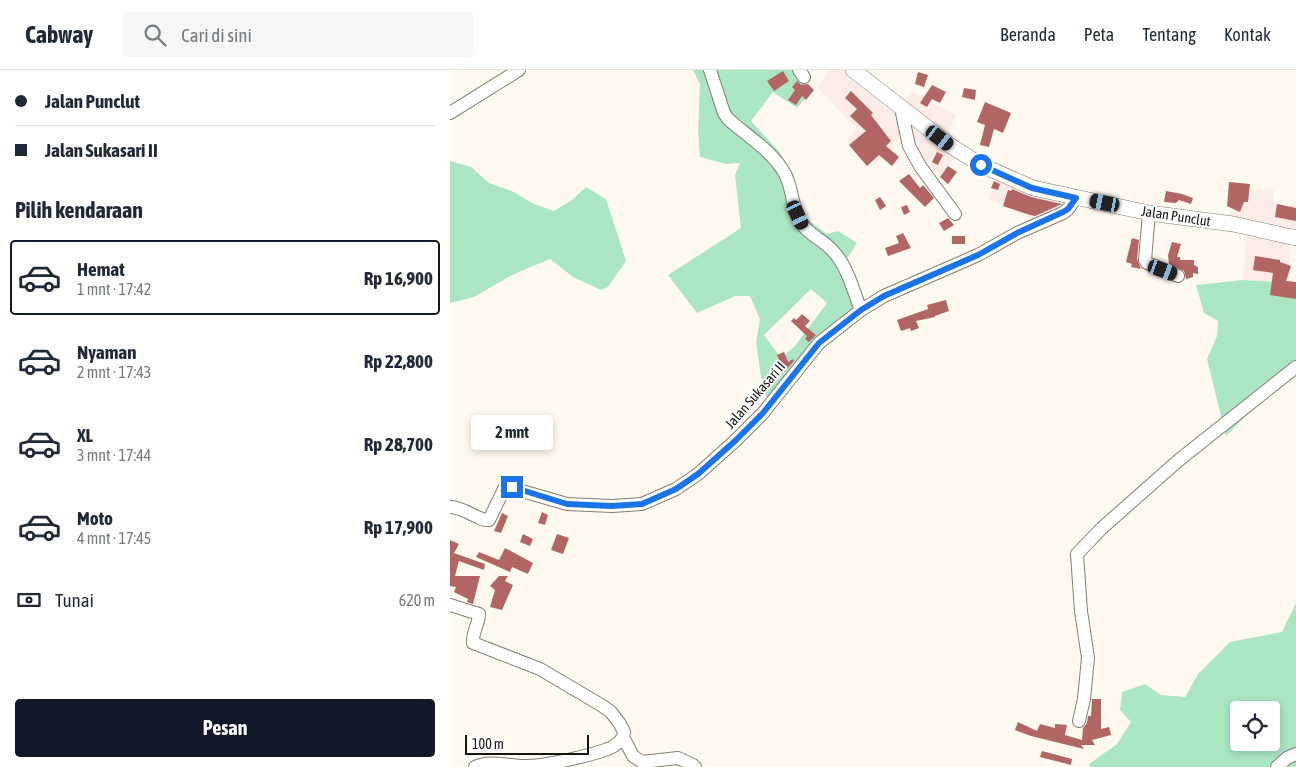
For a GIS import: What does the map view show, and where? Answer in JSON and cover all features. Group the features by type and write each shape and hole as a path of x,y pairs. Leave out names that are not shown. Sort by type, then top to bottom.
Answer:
{"main road":[{"name":"Jalan Punclut","path":"853,70 951,146 981,165 1032,188 1149,213 1232,224 1296,238"}],"street":[{"path":"450,113 519,70"},
{"path":"710,70 724,113 728,119 777,161 788,180 794,206 802,224 830,247 841,260 850,275 861,310"},
{"path":"901,108 905,132 912,152 955,214"},
{"name":"Jalan Sukasari II","path":"450,508 455,507 485,521 489,520 504,489 508,487 567,504 612,506 642,504 676,489 698,474 735,441 763,413 819,343 861,310 884,296 978,255 1017,233 1063,212 1068,209 1076,198"},
{"path":"1149,213 1147,263 1178,276"},
{"path":"1078,721 1084,699 1088,658 1081,611 1077,554 1102,528 1180,460 1296,367"},
{"path":"450,605 480,614 472,636 473,642 540,670 602,705 611,712 624,732 620,742 610,748 572,758 528,766 483,763 475,767"},
{"path":"623,737 633,756 642,762 678,758 695,767"},
{"path":"1277,767 1287,758 1296,754"}],"shaded area":[{"path":"829,70 844,70 898,112 912,91 956,116 946,134 1001,168 1068,188 1069,209 1034,220 988,199 997,181 954,157 943,176 919,163 902,140 897,141 876,163 859,155 847,142 856,128 817,87"},
{"path":"1233,189 1274,190 1273,203 1296,207 1296,236 1289,234 1290,283 1243,280 1247,230 1228,227"}],"green space":[{"path":"693,70 794,70 793,72 811,92 797,108 773,92 751,121 781,154 793,180 796,200 807,219 827,234 838,231 857,243 847,259 860,302 797,370 769,406 761,377 756,342 760,319 750,296 735,296 697,313 668,275 741,228 735,175 740,163 726,164 700,157 698,132 700,84","holes":["811,289 827,303 794,347 781,358 764,335"]},
{"path":"450,161 471,167 489,183 514,192 534,204 554,211 572,200 586,187 606,199 626,261 608,287 601,290 573,277 550,259 512,275 474,297 450,303"},
{"path":"1243,280 1290,283 1296,294 1296,366 1226,436 1207,359 1217,336 1218,321 1204,313 1196,285"},
{"path":"1296,603 1296,767 1091,767 1089,764 1117,744 1131,722 1120,710 1122,692 1145,684 1161,695 1185,697 1198,674 1230,642 1282,632"}],"building":[{"path":"783,71 789,81 774,91 767,81"},
{"path":"918,72 928,75 924,87 915,84"},
{"path":"797,81 801,85 808,84 814,90 806,100 802,96 796,105 788,100 795,90 792,87"},
{"path":"932,85 946,92 940,103 932,99 927,107 920,103"},
{"path":"964,88 976,90 975,100 962,97"},
{"path":"851,91 873,113 871,115 891,141 886,146 899,157 892,166 879,155 867,166 849,145 866,131 850,116 857,109 845,98"},
{"path":"985,102 1011,113 1003,133 994,129 989,147 980,145 985,125 977,122"},
{"path":"937,152 943,155 938,165 932,162"},
{"path":"948,166 957,172 948,184 940,177"},
{"path":"909,174 920,188 923,185 934,198 925,207 899,181"},
{"path":"994,181 1000,184 998,190 991,188"},
{"path":"1229,182 1250,184 1248,202 1244,202 1240,212 1227,206"},
{"path":"1012,189 1031,197 1062,204 1035,216 1030,215 1003,206 1008,190 1011,191"},
{"path":"1166,191 1193,198 1191,204 1179,200 1176,203 1164,202"},
{"path":"880,197 886,206 880,210 875,200"},
{"path":"1277,204 1296,208 1296,221 1275,217"},
{"path":"907,205 910,212 904,215 901,207"},
{"path":"948,218 954,225 944,231 939,223"},
{"path":"903,233 911,248 888,256 885,248 899,243 896,236"},
{"path":"952,236 965,236 965,244 952,244"},
{"path":"1132,238 1139,240 1137,259 1141,269 1131,267 1132,264 1126,262"},
{"path":"1172,242 1181,244 1177,257 1180,257 1180,260 1194,260 1194,265 1198,267 1198,274 1193,273 1193,277 1186,279 1184,271 1169,264 1168,255"},
{"path":"1255,256 1280,260 1280,262 1291,266 1286,281 1296,282 1296,299 1270,295 1273,273 1253,270"},
{"path":"946,300 949,311 935,317 916,321 919,328 911,331 910,328 901,331 897,320 928,309 927,305"},
{"path":"802,314 810,321 805,326 816,335 809,342 805,339 807,336 791,321 794,318 796,320"},
{"path":"784,352 788,362 793,359 794,361 784,372 777,355"},
{"path":"542,512 548,515 545,525 538,523"},
{"path":"502,513 508,516 501,533 494,531"},
{"path":"523,534 533,539 530,546 520,542"},
{"path":"557,534 569,538 563,554 551,550"},
{"path":"450,540 459,544 454,553 485,564 484,570 459,561 455,576 480,576 473,604 467,602 468,599 454,592 456,587 450,586"},
{"path":"505,548 533,563 528,574 512,567 510,572 476,557 479,552 499,560"},
{"path":"499,576 508,576 505,581 513,585 502,610 490,607 495,590 490,586"},
{"path":"1092,699 1101,699 1101,729 1109,727 1111,735 1092,740 1095,745 1081,745 1084,749 1031,736 1015,730 1018,722 1037,731 1040,724 1055,728 1055,724 1067,725 1065,735 1082,740 1083,728 1087,723 1088,716 1091,716"},
{"path":"1042,751 1072,759 1071,765 1040,757"}],"route":[{"path":"512,487 567,504 612,506 642,504 676,489 698,474 763,413 819,343 839,326 884,296 978,255 1017,233 1063,212 1068,209 1076,198 1032,188 981,165"}]}
